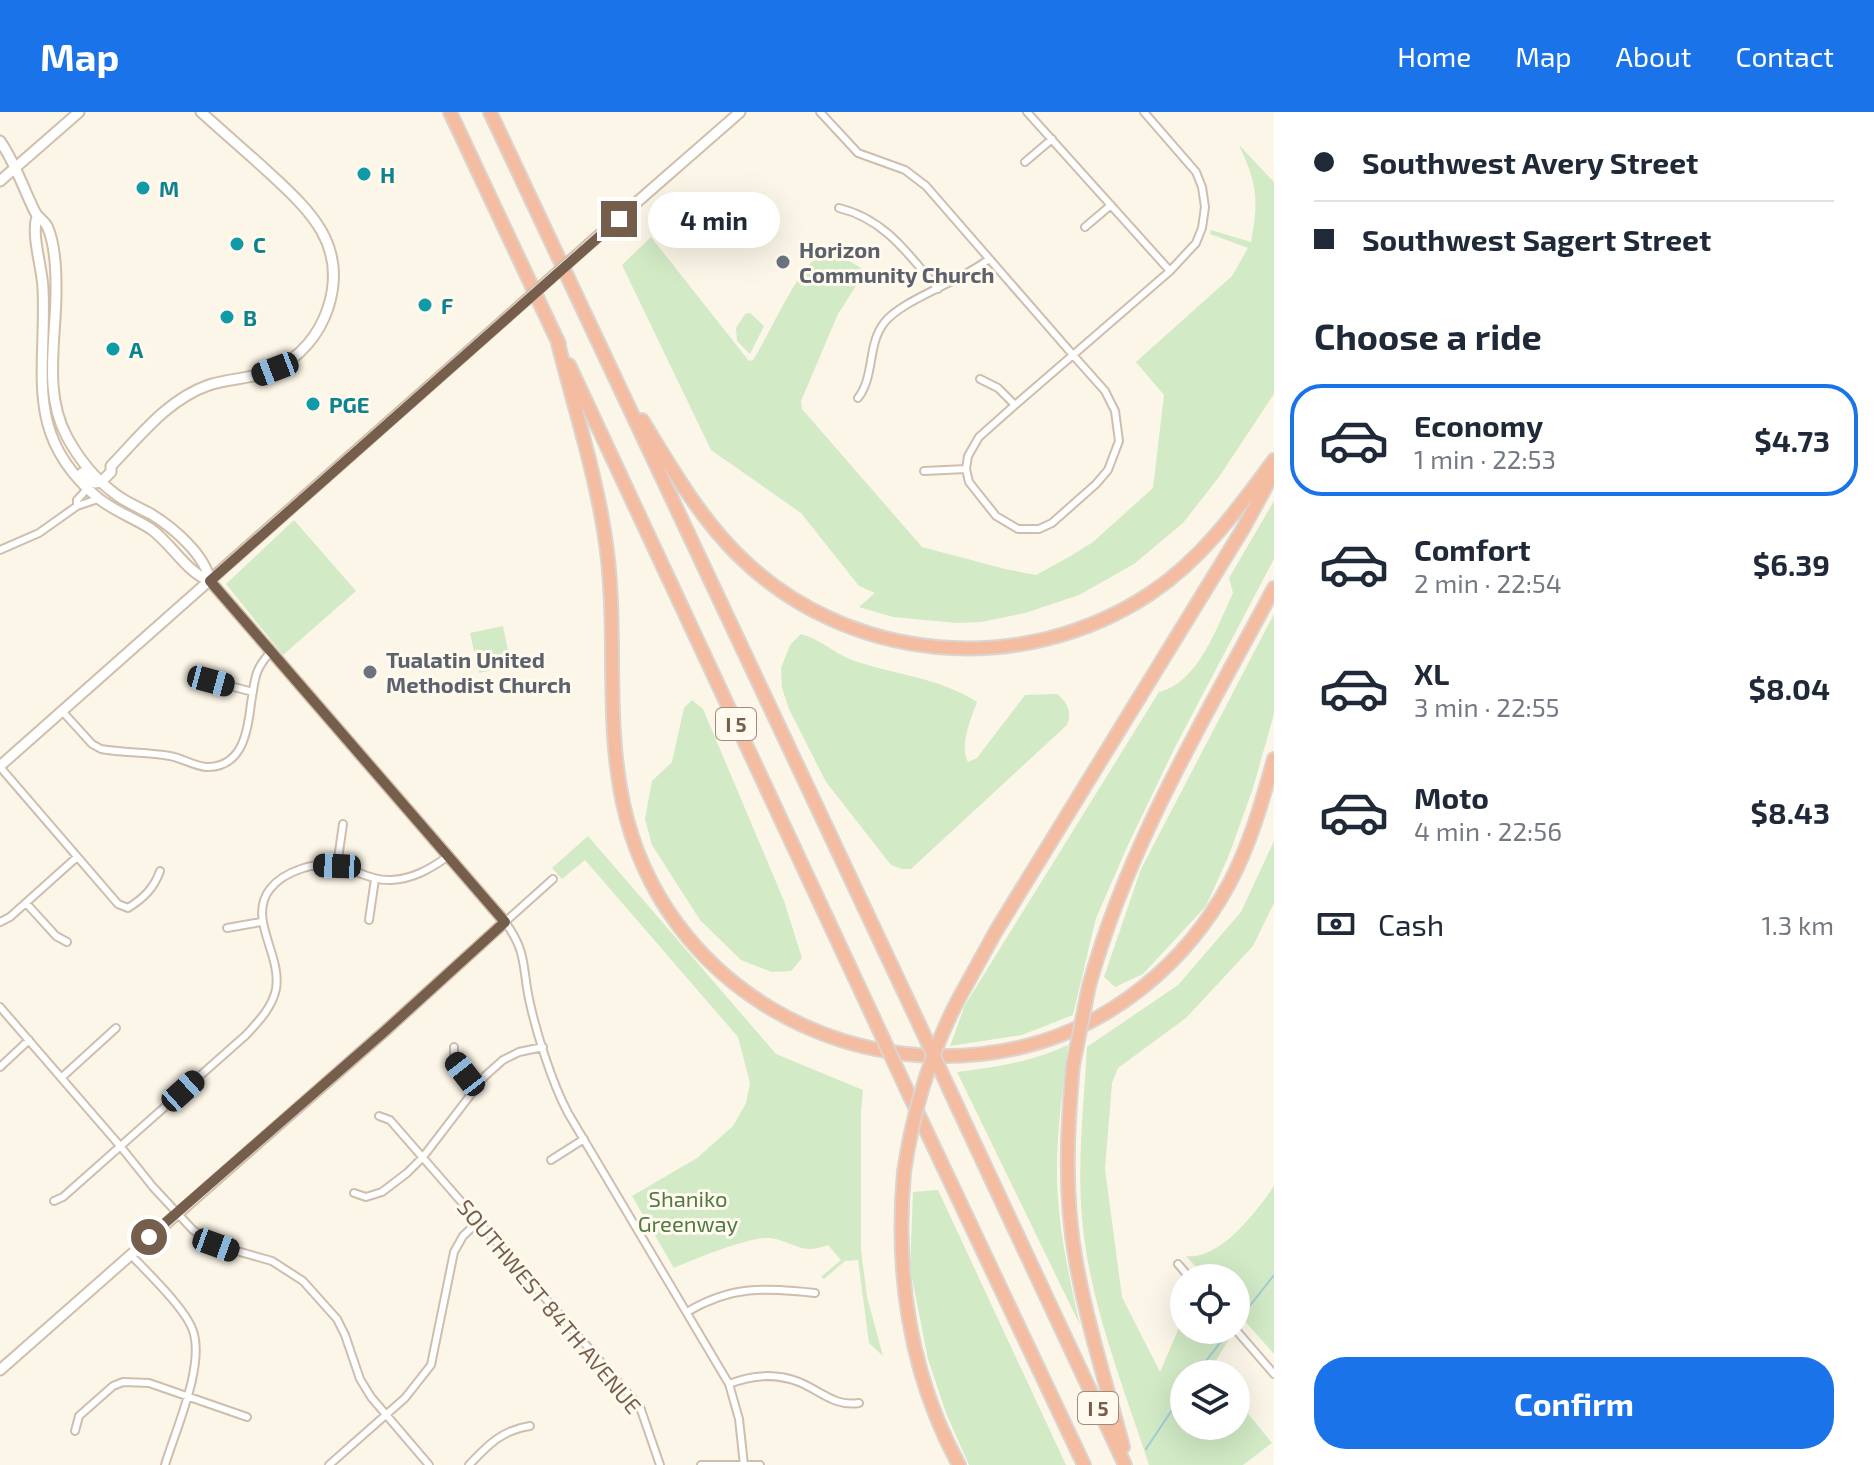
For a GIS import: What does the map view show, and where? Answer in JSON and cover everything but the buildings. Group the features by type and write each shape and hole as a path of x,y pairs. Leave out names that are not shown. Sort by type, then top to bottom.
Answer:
{"highway":[{"name":"I 5","path":"450,112 1084,1465"},
{"name":"I 5","path":"490,112 1127,1465"},
{"path":"557,339 605,537 609,573 614,743 629,827 659,894 689,937 732,982 784,1017 821,1035 866,1048 933,1057 1007,1051 1035,1044 1094,1019 1162,972 1201,928 1230,882 1248,842 1274,759"},
{"path":"615,377 705,518 754,570 796,601 836,622 888,640 928,647 981,650 1016,646 1058,637 1126,608 1172,577 1204,548 1274,460"},
{"path":"959,1465 926,1392 909,1324 900,1246 904,1172 911,1127 923,1083 938,1041 996,931 1244,527 1274,472"},
{"path":"1127,1465 1075,1260 1067,1160 1073,1065 1089,986 1107,928 1150,826 1274,588"}],"street":[{"path":"0,181 79,112"},
{"path":"87,468 111,466 165,411 191,393 220,381 259,375 291,360 316,334 331,299 333,264 316,220 294,196 201,112"},
{"path":"160,871 155,885 141,900 128,908 118,904 0,766 740,112"},
{"path":"1027,112 1170,271"},
{"path":"825,114 858,153 905,170 926,186 989,259 1073,355 1105,391 1118,422 1117,451 1102,478 1052,523 1039,529 1024,530 1010,526 996,516 974,491 966,469 973,445 1015,405 1073,355 1170,271 1187,255 1202,228 1205,207 1196,172 1144,112"},
{"path":"1025,162 1052,139"},
{"path":"0,141 16,167 37,216 46,222 56,271 52,367 57,410 65,434 87,468 101,482 176,533 208,569 210,581"},
{"path":"1085,227 1111,205"},
{"path":"839,208 880,224 938,289"},
{"path":"37,216 33,227 43,288 41,396 49,429 73,471 99,499 152,530 199,577 210,581 505,922 524,956 530,1002 560,1098 729,1384 739,1419 744,1464"},
{"path":"858,398 868,384 876,338 884,323 897,310 973,272 989,259"},
{"path":"980,379 998,388 1015,405"},
{"path":"73,471 95,483 101,482 111,472 111,466"},
{"path":"924,471 966,469"},
{"path":"77,506 77,500 88,488"},
{"path":"0,550 39,533 77,506 99,499"},
{"path":"62,711 92,744 101,749 167,755 207,767 230,760 239,751 248,729 258,666 271,652"},
{"path":"211,681 253,692"},
{"path":"337,866 343,824"},
{"path":"0,922 77,857"},
{"path":"54,1201 63,1197 121,1147 246,1035 269,1006 276,989 276,967 270,940 261,922 263,904 270,889 284,877 321,865 337,866 375,879 408,878 423,873 447,857"},
{"path":"369,920 375,879"},
{"path":"0,1370 553,879"},
{"path":"26,903 56,936 67,942"},
{"path":"227,928 261,922"},
{"path":"0,1007 175,1214 216,1245 272,1261 303,1281 337,1319 360,1379 385,1416 429,1465"},
{"path":"61,1078 116,1028"},
{"path":"0,1067 29,1040"},
{"path":"454,1047 454,1061 475,1087"},
{"path":"354,1193 366,1197 382,1192 423,1157 475,1087 503,1060 519,1052 543,1047"},
{"name":"SOUTHWEST 84TH AVENUE","path":"379,1116 390,1120 640,1407 660,1465"},
{"path":"551,1160 584,1139"},
{"path":"329,1465 405,1398 431,1365 454,1252 463,1236 479,1221"},
{"path":"130,1254 193,1330 195,1362 165,1465"},
{"path":"687,1312 708,1300 742,1290 815,1293"},
{"path":"1248,1344 1274,1374"},
{"path":"729,1384 759,1376 780,1377 799,1382 845,1405 859,1403"},
{"path":"75,1431 79,1416 113,1386 123,1382 149,1383 247,1417"},
{"path":"469,1465 512,1429 530,1426"},
{"path":"701,1465 760,1465"}],"green space":[{"path":"1239,145 1274,182 1274,394 1219,477 1183,523 1134,564 1079,595 1025,613 981,622 893,617 859,607 875,593 859,586 801,513 711,450 622,265 651,237 749,361 753,360 801,276 821,252 834,252 861,268 859,281 838,314 801,401 802,409 922,547 1036,575 1093,542 1153,488 1164,395 1136,362 1232,276 1248,248 1210,234 1211,230 1251,242 1255,192"},
{"path":"750,313 764,326 750,354 737,341 736,328 745,314"},
{"path":"1274,501 1274,559 1175,747 1128,845 1096,918 1073,1015 1022,1035 950,1046 965,1005 1159,692 1185,678 1205,652 1233,593 1229,578"},
{"path":"294,520 356,591 283,655 226,584"},
{"path":"1274,614 1274,714 1253,788 1229,855 1206,906 1143,974 1115,987 1104,977 1141,869"},
{"path":"503,626 511,666 479,673 470,633"},
{"path":"801,634 852,660 947,687 977,702 965,741 968,762 977,758 1025,695 1057,694 1068,708 1067,725 911,869 902,869 891,865 826,782 789,709 782,688 781,668 790,645"},
{"path":"692,700 703,709 784,901 802,958 791,971 772,972 741,960 700,920 652,845 645,819 652,781 672,762 684,708"},
{"name":"Shaniko Greenway","path":"588,836 776,1054 863,1090 861,1250 867,1297 883,1356 869,1343 858,1260 845,1261 824,1279 821,1277 841,1260 828,1245 811,1249 761,1238 707,1254 674,1268 632,1196 697,1158 733,1126 746,1103 750,1083 738,1037 585,860 562,879 552,868"},
{"path":"1274,841 1274,903 1253,946 1186,1018 1118,1068 1112,1083 1105,1169 1122,1297 1160,1372 1172,1344 1226,1344 1216,1360 1170,1360 1170,1440 1250,1440 1250,1416 1272,1443 1243,1465 1149,1465 1108,1343 1086,1249 1080,1175 1087,1047 1178,985 1241,912"},
{"path":"1068,1045 1058,1139 1057,1189 1064,1248 1080,1325 957,1072 1027,1060"},
{"path":"1274,1186 1274,1354 1250,1327 1250,1264 1193,1264 1186,1256 1211,1251 1224,1243 1258,1208"},
{"path":"938,1190 1066,1465 969,1465 946,1413 928,1359 910,1268 913,1192"}],"waterway":[{"path":"1250,1305 1274,1275"},
{"path":"1207,1360 1219,1344"},
{"path":"1146,1449 1170,1413"}],"place":[{"name":"H","path":"364,174"},
{"name":"M","path":"143,188"},
{"name":"C","path":"237,244"},
{"name":"Horizon Community Church","path":"783,262"},
{"name":"F","path":"425,305"},
{"name":"B","path":"227,317"},
{"name":"A","path":"113,349"},
{"name":"PGE","path":"313,404"},
{"name":"Tualatin United Methodist Church","path":"370,672"}],"route":[{"path":"149,1237 505,922 210,581 619,219"}]}
